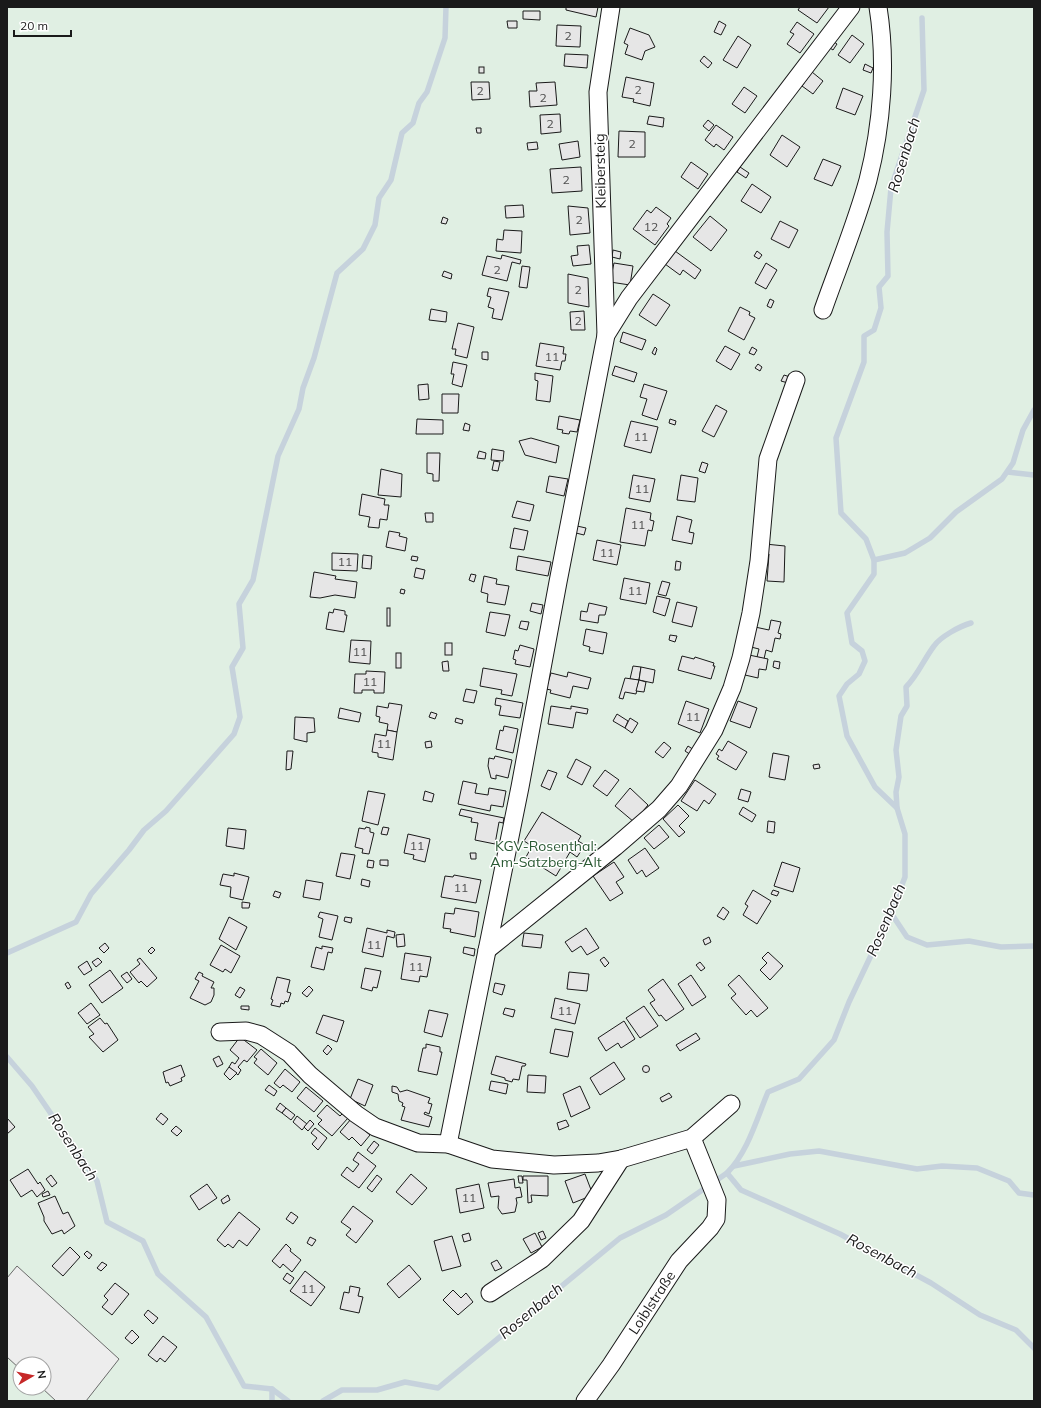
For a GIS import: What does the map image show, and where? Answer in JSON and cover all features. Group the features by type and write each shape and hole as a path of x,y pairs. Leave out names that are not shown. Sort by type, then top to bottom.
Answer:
{"street":[{"name":"Kleibersteig","path":"606,335 598,92 611,7"},
{"path":"448,1144 520,787 606,335 629,298 851,7"},
{"path":"823,310 868,180 877,135 881,88 882,47 878,7"},
{"path":"487,950 615,847 659,809 679,786 714,730 732,688 751,613 759,561 768,459 796,380"},
{"path":"220,1032 246,1031 261,1035 289,1053 310,1075 356,1114 375,1127 418,1143 448,1144 492,1159 554,1165 598,1163 695,1144 731,1104"},
{"name":"Loiblstraße","path":"585,1401 679,1261 713,1224 718,1212 718,1206 695,1144"},
{"path":"490,1294 542,1258 581,1221 622,1159"}],"green space":[{"name":"KGV-Rosenthal: Am-Satzberg-Alt","path":"7,7 1034,7 1034,1401 7,1401"}],"shaded area":[{"path":"17,1266 119,1359 86,1401 56,1401 51,1396 52,1396 52,1356 12,1356 12,1362 7,1357 7,1278"}],"building":[{"path":"566,7 598,7 596,17 566,10"},
{"path":"800,7 829,7 817,23 798,10"},
{"path":"523,11 540,11 540,20 523,19"},
{"path":"507,21 517,21 517,28 508,28"},
{"path":"719,21 726,25 721,35 714,32"},
{"path":"797,22 814,34 800,53 787,44 794,34 790,32"},
{"path":"557,25 581,26 580,47 556,46"},
{"path":"630,28 649,35 655,47 645,51 642,60 625,54 628,45 624,43"},
{"path":"852,35 864,44 850,63 838,55"},
{"path":"738,36 751,45 737,68 723,60"},
{"path":"834,42 837,44 833,50 830,48"},
{"path":"565,54 588,55 587,68 564,66"},
{"path":"704,56 712,63 708,68 700,61"},
{"path":"865,64 873,68 871,73 863,70"},
{"path":"479,67 484,67 484,73 479,73"},
{"path":"812,72 823,81 813,94 802,86"},
{"path":"626,77 654,83 650,106 633,102 634,99 622,97"},
{"path":"471,82 489,82 490,99 472,100"},
{"path":"555,82 557,105 530,107 529,91 537,91 536,83"},
{"path":"744,87 757,96 745,113 732,104"},
{"path":"843,88 863,96 855,115 836,108"},
{"path":"560,114 561,132 541,134 540,115"},
{"path":"649,116 664,118 663,127 647,124"},
{"path":"708,120 714,125 709,131 703,126"},
{"path":"716,125 733,137 724,150 716,144 714,147 705,140"},
{"path":"476,128 481,128 481,133 477,133"},
{"path":"619,131 645,132 645,157 618,157"},
{"path":"782,135 800,147 787,167 770,155"},
{"path":"578,141 580,157 562,160 559,144"},
{"path":"537,142 538,149 528,150 527,143"},
{"path":"823,159 841,166 832,186 814,179"},
{"path":"691,162 708,174 698,189 681,177"},
{"path":"581,167 582,191 552,193 550,169"},
{"path":"740,167 749,173 746,178 737,172"},
{"path":"752,184 771,197 761,213 741,201"},
{"path":"523,205 524,217 506,218 505,206"},
{"path":"568,206 588,208 590,233 570,235"},
{"path":"656,207 671,218 667,224 669,226 655,245 633,229 647,210 651,213"},
{"path":"710,216 727,230 711,251 693,237"},
{"path":"443,217 448,219 446,224 441,223"},
{"path":"780,221 798,230 789,248 771,239"},
{"path":"504,230 522,231 521,253 496,251 497,239 503,240"},
{"path":"589,245 591,264 573,266 571,256 578,255 577,246"},
{"path":"613,250 621,252 620,259 612,257"},
{"path":"675,251 701,270 695,279 683,270 680,275 665,264"},
{"path":"757,251 762,255 759,259 754,256"},
{"path":"502,255 521,260 520,264 512,262 507,281 482,275 487,256 501,259"},
{"path":"614,263 633,266 630,285 610,282"},
{"path":"766,263 777,270 766,289 755,283"},
{"path":"522,266 530,267 527,288 519,287"},
{"path":"444,271 452,274 451,279 442,276"},
{"path":"568,274 588,278 589,307 568,303"},
{"path":"489,288 509,292 502,320 492,318 494,309 488,307 491,297 487,296"},
{"path":"653,294 670,305 656,326 639,315"},
{"path":"770,299 774,301 771,308 767,306"},
{"path":"740,307 750,312 749,315 755,318 744,340 728,331"},
{"path":"431,309 447,312 446,322 429,320"},
{"path":"584,311 585,330 571,330 570,312"},
{"path":"458,323 474,327 467,358 455,355 456,349 452,349"},
{"path":"623,332 646,340 642,350 620,342"},
{"path":"540,343 564,347 563,354 566,354 565,361 562,361 560,370 536,366"},
{"path":"725,346 740,354 731,370 716,361"},
{"path":"655,347 657,349 655,355 652,353"},
{"path":"752,347 757,350 754,355 749,353"},
{"path":"482,352 488,352 488,360 482,359"},
{"path":"453,362 467,365 462,387 452,384 454,374 451,374"},
{"path":"758,364 762,367 760,371 755,368"},
{"path":"615,366 637,373 634,382 612,375"},
{"path":"535,373 553,376 550,402 536,400 538,381 535,380"},
{"path":"784,375 790,377 788,383 781,381"},
{"path":"428,384 429,399 419,400 418,385"},
{"path":"644,384 667,391 657,420 642,415 647,399 640,397"},
{"path":"442,394 459,394 458,413 442,413"},
{"path":"716,405 727,411 714,437 702,431"},
{"path":"559,416 580,420 577,432 570,431 569,434 562,433 563,430 557,429"},
{"path":"417,419 443,420 443,434 416,434"},
{"path":"670,419 676,421 675,425 669,423"},
{"path":"631,421 658,427 651,453 624,446"},
{"path":"465,423 470,425 469,431 463,430"},
{"path":"531,438 559,446 556,463 525,455 519,441"},
{"path":"492,449 504,451 503,461 491,460"},
{"path":"479,451 486,453 485,459 477,458"},
{"path":"427,453 440,453 439,481 433,481 433,474 427,473"},
{"path":"494,461 500,462 498,471 492,470"},
{"path":"702,462 708,464 705,473 699,471"},
{"path":"381,469 402,474 401,497 378,495"},
{"path":"633,475 655,479 650,502 629,498"},
{"path":"681,475 698,478 695,502 677,500"},
{"path":"549,476 568,479 564,496 546,492"},
{"path":"362,494 385,499 384,505 389,505 387,520 380,519 379,528 368,527 370,517 359,515"},
{"path":"517,501 534,505 530,521 512,517"},
{"path":"626,508 651,513 650,520 654,521 652,531 648,530 645,546 620,542"},
{"path":"425,513 433,513 433,522 426,522"},
{"path":"677,516 692,520 689,532 694,533 692,544 672,540"},
{"path":"577,526 586,528 584,535 576,533"},
{"path":"514,528 528,531 524,550 510,548"},
{"path":"389,531 400,533 399,536 407,538 405,551 386,547"},
{"path":"597,540 621,545 617,565 593,560"},
{"path":"765,544 785,546 784,582 767,581 769,554 765,554"},
{"path":"332,553 358,554 357,571 332,570"},
{"path":"363,555 372,556 371,569 362,568"},
{"path":"412,556 418,557 417,561 411,560"},
{"path":"518,556 551,562 548,576 516,570"},
{"path":"676,561 681,562 680,570 675,570"},
{"path":"416,568 425,570 423,579 414,577"},
{"path":"314,572 336,576 335,579 357,582 355,598 335,595 320,598 310,597"},
{"path":"471,574 476,575 474,582 469,580"},
{"path":"484,576 497,579 496,584 509,586 505,605 487,602 488,594 481,592"},
{"path":"624,578 650,583 646,604 620,599"},
{"path":"662,581 670,583 666,596 658,594"},
{"path":"401,589 405,590 404,594 400,593"},
{"path":"657,596 670,599 665,616 653,612"},
{"path":"677,602 697,607 692,627 672,622"},
{"path":"532,603 543,605 541,614 530,611"},
{"path":"589,603 607,607 605,615 599,615 598,623 580,620 581,611 587,612"},
{"path":"387,608 390,608 390,626 387,626"},
{"path":"334,609 345,611 345,615 347,615 344,632 326,629 329,612 333,613"},
{"path":"490,612 510,615 505,636 486,632"},
{"path":"771,620 781,622 778,633 781,634 780,639 775,638 772,652 766,650 764,659 757,657 759,649 751,647 755,627 769,630"},
{"path":"521,621 529,622 527,630 519,628"},
{"path":"586,629 607,633 603,654 589,651 590,647 583,645"},
{"path":"670,635 677,636 675,642 669,640"},
{"path":"351,640 371,641 370,664 349,662"},
{"path":"445,643 452,643 452,655 445,655"},
{"path":"520,645 534,649 530,667 515,664 516,660 513,659 515,650 518,651"},
{"path":"396,653 401,653 401,668 396,668"},
{"path":"749,655 768,659 766,670 759,669 758,678 745,675"},
{"path":"682,656 694,659 695,657 714,663 713,666 715,666 711,679 678,670"},
{"path":"448,661 449,671 443,671 442,662"},
{"path":"774,661 780,662 779,669 773,667"},
{"path":"633,666 641,667 639,680 630,679"},
{"path":"641,667 655,670 653,683 639,680"},
{"path":"483,668 517,674 512,696 501,694 502,690 480,686"},
{"path":"366,671 385,672 384,693 374,693 374,690 362,690 362,693 354,693 355,674 366,674"},
{"path":"568,672 591,678 588,689 573,686 570,698 550,693 551,690 546,689 551,673 567,677"},
{"path":"625,678 639,680 636,694 625,692 623,699 619,698"},
{"path":"639,680 646,682 644,692 636,691"},
{"path":"466,689 477,691 474,703 463,701"},
{"path":"496,698 523,703 520,718 499,715 501,706 495,705"},
{"path":"686,701 709,709 700,733 678,724"},
{"path":"738,701 757,708 750,728 730,721"},
{"path":"389,703 402,705 397,732 387,730 388,724 379,722 380,717 376,716 377,706 388,708"},
{"path":"551,706 571,709 571,706 588,709 587,714 576,712 573,728 548,724"},
{"path":"340,708 361,713 359,722 338,718"},
{"path":"431,712 437,714 435,719 429,717"},
{"path":"617,714 628,721 625,728 613,721"},
{"path":"295,717 314,718 315,732 307,733 307,742 294,739"},
{"path":"456,718 463,720 462,724 455,722"},
{"path":"630,718 638,723 632,733 625,728"},
{"path":"504,726 518,729 513,753 496,749 500,730 503,731"},
{"path":"387,730 397,732 393,760 378,757 378,753 372,752 375,734 386,736"},
{"path":"431,741 432,747 426,748 425,742"},
{"path":"728,741 747,752 736,770 717,759 719,756 716,754 719,749 722,751"},
{"path":"664,742 671,748 663,758 655,752"},
{"path":"688,746 694,750 691,755 685,751"},
{"path":"287,751 293,751 291,769 286,770"},
{"path":"773,753 789,756 785,780 769,777"},
{"path":"495,756 512,760 508,778 496,775 496,779 491,778 488,766 489,758 494,759"},
{"path":"576,759 591,767 582,785 567,777"},
{"path":"819,764 820,768 814,769 813,765"},
{"path":"548,770 557,773 550,790 541,786"},
{"path":"605,770 619,780 607,796 593,786"},
{"path":"695,780 716,794 709,804 704,800 697,811 681,801"},
{"path":"463,781 477,784 475,793 488,795 489,788 506,791 503,807 491,805 490,811 458,804"},
{"path":"630,788 648,805 634,822 615,806"},
{"path":"741,789 751,792 748,802 738,799"},
{"path":"368,791 385,794 378,825 362,821"},
{"path":"425,791 434,794 432,802 423,800"},
{"path":"678,805 689,816 679,826 685,832 679,837 663,819"},
{"path":"743,807 756,815 752,822 739,814"},
{"path":"461,809 504,818 503,823 499,822 495,844 475,840 478,823 471,822 472,818 459,815"},
{"path":"542,812 581,836 578,841 585,845 577,857 570,852 556,876 526,857 532,846 524,841"},
{"path":"768,821 775,822 774,833 767,832"},
{"path":"659,825 669,837 654,849 644,838"},
{"path":"366,827 370,828 370,832 374,833 369,854 362,853 363,849 355,847 359,828 365,829"},
{"path":"383,827 389,828 387,835 381,834"},
{"path":"228,828 246,830 244,849 226,846"},
{"path":"408,834 430,839 425,862 413,859 414,855 404,853"},
{"path":"645,848 659,868 646,877 642,870 637,874 628,860"},
{"path":"341,853 355,855 350,879 336,876"},
{"path":"470,853 476,853 476,859 471,859"},
{"path":"368,860 374,861 373,868 367,867"},
{"path":"380,860 388,860 388,866 380,865"},
{"path":"614,862 624,877 616,882 623,893 610,901 593,876"},
{"path":"782,862 800,868 793,892 774,886"},
{"path":"234,873 249,877 243,900 230,897 231,887 220,885 223,874 234,876"},
{"path":"454,875 481,880 476,903 441,897 445,876 453,877"},
{"path":"362,879 370,881 369,887 361,885"},
{"path":"306,880 323,883 320,900 303,897"},
{"path":"753,890 771,901 757,924 743,915 748,906 745,904"},
{"path":"773,890 779,892 777,896 771,894"},
{"path":"275,891 281,893 279,898 273,896"},
{"path":"242,902 250,903 249,908 242,908"},
{"path":"723,907 729,912 724,920 717,916"},
{"path":"455,908 479,912 475,937 450,932 451,929 443,928 445,913 454,914"},
{"path":"320,912 338,916 332,940 319,937 323,919 318,917"},
{"path":"229,917 247,927 236,950 219,939"},
{"path":"345,917 352,918 351,923 344,921"},
{"path":"367,928 387,933 387,930 395,932 394,938 387,936 383,957 362,952"},
{"path":"586,928 599,948 587,955 581,946 572,952 565,942"},
{"path":"524,933 543,935 541,948 522,946"},
{"path":"404,934 405,946 397,947 396,935"},
{"path":"709,937 711,942 705,945 703,940"},
{"path":"105,943 109,948 104,953 99,948"},
{"path":"221,945 240,956 231,973 225,969 223,972 210,965"},
{"path":"322,946 333,948 332,953 328,952 324,970 311,967 316,947 322,949"},
{"path":"152,947 155,950 151,954 148,951"},
{"path":"464,947 475,949 474,956 463,953"},
{"path":"768,952 783,966 770,980 760,970 767,963 762,958"},
{"path":"405,953 431,957 427,977 420,976 419,982 401,979"},
{"path":"604,957 609,963 605,967 600,960"},
{"path":"98,958 102,962 96,967 92,962"},
{"path":"140,958 157,978 147,987 141,981 139,983 130,972 140,964 137,960"},
{"path":"87,961 92,970 84,975 78,967"},
{"path":"700,962 705,968 701,971 696,965"},
{"path":"365,968 381,971 377,988 373,987 372,991 361,988"},
{"path":"110,970 123,988 102,1003 89,985"},
{"path":"127,972 132,979 127,983 121,976"},
{"path":"199,972 203,974 202,976 214,982 211,988 214,988 214,995 211,1002 205,1005 190,998 199,981 195,979"},
{"path":"569,972 589,974 587,991 567,989"},
{"path":"691,975 706,997 692,1006 678,984"},
{"path":"739,975 768,1008 757,1017 751,1010 746,1015 731,998 736,994 728,985"},
{"path":"277,977 290,980 287,992 291,993 288,1002 285,1001 284,1004 281,1003 280,1007 271,1005 273,1000 271,999"},
{"path":"663,979 684,1009 666,1021 661,1015 659,1016 650,1003 655,1000 648,990"},
{"path":"68,982 71,987 68,989 65,984"},
{"path":"495,983 505,985 502,995 493,992"},
{"path":"309,986 313,990 307,997 302,993"},
{"path":"240,987 245,990 240,998 235,995"},
{"path":"555,998 580,1004 575,1024 551,1018"},
{"path":"91,1003 100,1015 87,1024 78,1013"},
{"path":"241,1006 249,1006 249,1010 241,1009"},
{"path":"644,1006 658,1026 640,1038 626,1018"},
{"path":"505,1008 515,1010 513,1017 503,1014"},
{"path":"429,1010 448,1014 442,1037 424,1032"},
{"path":"323,1015 344,1021 337,1042 316,1033"},
{"path":"100,1018 105,1024 107,1023 118,1040 103,1052 89,1037 94,1034 88,1027"},
{"path":"624,1021 635,1039 621,1048 618,1043 606,1051 598,1038"},
{"path":"555,1029 573,1032 568,1057 550,1053"},
{"path":"696,1033 700,1039 680,1051 676,1045"},
{"path":"240,1037 257,1050 247,1062 244,1060 238,1067 241,1070 238,1075 229,1067 232,1062 235,1064 239,1058 230,1050"},
{"path":"426,1044 440,1047 440,1052 442,1052 437,1075 418,1071 423,1048 426,1048"},
{"path":"328,1045 332,1049 327,1055 323,1051"},
{"path":"261,1049 277,1063 268,1075 254,1063 257,1059 254,1057"},
{"path":"219,1056 223,1064 217,1067 213,1059"},
{"path":"496,1056 526,1064 525,1066 522,1066 519,1080 513,1079 512,1082 505,1080 505,1078 491,1074"},
{"path":"614,1062 625,1079 600,1095 590,1078"},
{"path":"181,1065 185,1076 181,1078 182,1081 170,1086 168,1082 166,1083 163,1072"},
{"path":"646,1065 649,1066 649,1072 646,1073 643,1072 642,1069 643,1066"},
{"path":"229,1067 237,1073 230,1080 224,1074"},
{"path":"285,1069 300,1082 292,1092 283,1085 280,1088 274,1083"},
{"path":"528,1075 546,1076 545,1093 527,1092"},
{"path":"358,1079 373,1085 365,1106 350,1099"},
{"path":"491,1081 508,1084 506,1094 489,1090"},
{"path":"269,1085 277,1091 274,1096 265,1090"},
{"path":"392,1086 397,1087 400,1092 407,1090 430,1098 428,1103 432,1104 429,1114 425,1112 424,1114 432,1117 429,1127 401,1120 405,1107 402,1106 403,1103 399,1101 398,1094 392,1092"},
{"path":"580,1086 590,1108 571,1117 563,1094"},
{"path":"306,1087 323,1101 314,1112 297,1098"},
{"path":"669,1093 672,1097 662,1102 660,1098"},
{"path":"280,1103 286,1108 282,1113 276,1109"},
{"path":"327,1105 340,1116 343,1113 348,1118 332,1136 318,1124 322,1120 317,1116"},
{"path":"286,1108 295,1115 291,1120 282,1113"},
{"path":"161,1113 168,1119 163,1125 156,1119"},
{"path":"297,1116 307,1124 302,1130 293,1122"},
{"path":"7,1118 15,1127 7,1134"},
{"path":"351,1119 370,1135 361,1146 352,1137 349,1140 340,1132"},
{"path":"310,1120 314,1124 308,1131 304,1127"},
{"path":"566,1120 569,1126 559,1130 557,1123"},
{"path":"176,1126 182,1131 177,1136 171,1131"},
{"path":"315,1128 327,1138 318,1150 312,1144 317,1138 311,1133"},
{"path":"374,1141 379,1145 372,1154 367,1150"},
{"path":"358,1152 376,1166 359,1188 341,1175 347,1167 353,1172 359,1164 353,1160"},
{"path":"28,1169 38,1184 40,1182 45,1190 37,1197 32,1190 21,1197 10,1180"},
{"path":"411,1174 427,1188 412,1205 396,1192"},
{"path":"585,1174 593,1195 573,1203 565,1181"},
{"path":"51,1175 57,1183 52,1187 46,1179"},
{"path":"377,1175 382,1179 372,1192 367,1188"},
{"path":"518,1176 522,1176 523,1183 519,1183"},
{"path":"523,1176 548,1176 548,1196 531,1195 532,1202 528,1203 527,1180 523,1180"},
{"path":"514,1179 515,1188 520,1187 522,1197 516,1198 517,1203 515,1212 502,1214 498,1208 499,1196 491,1197 488,1183"},
{"path":"207,1184 217,1198 199,1210 190,1196"},
{"path":"479,1184 484,1208 460,1213 456,1189"},
{"path":"48,1191 50,1195 43,1197 42,1194"},
{"path":"228,1195 230,1200 223,1204 221,1200"},
{"path":"55,1196 63,1214 68,1212 75,1226 64,1234 62,1230 52,1234 44,1221 44,1217 38,1203"},
{"path":"353,1206 373,1221 356,1243 346,1235 351,1229 341,1222"},
{"path":"239,1212 260,1229 247,1246 239,1240 233,1248 228,1244 225,1247 217,1240"},
{"path":"291,1212 298,1217 293,1224 286,1219"},
{"path":"543,1231 546,1238 541,1240 538,1233"},
{"path":"469,1233 471,1240 464,1242 462,1235"},
{"path":"535,1233 542,1247 531,1253 523,1239"},
{"path":"452,1236 461,1266 442,1271 434,1241"},
{"path":"310,1237 316,1240 312,1246 307,1243"},
{"path":"286,1244 291,1249 290,1251 301,1260 292,1272 283,1264 280,1268 272,1261"},
{"path":"70,1247 80,1257 63,1276 52,1266"},
{"path":"87,1251 92,1255 89,1259 84,1254"},
{"path":"497,1260 502,1268 495,1271 491,1263"},
{"path":"102,1262 107,1265 101,1271 97,1268"},
{"path":"409,1265 421,1279 399,1298 387,1284"},
{"path":"305,1271 325,1287 311,1306 290,1291"},
{"path":"287,1273 294,1278 290,1284 283,1279"},
{"path":"115,1283 129,1294 112,1315 102,1307 108,1300 104,1296"},
{"path":"350,1286 360,1288 358,1296 363,1297 359,1313 340,1309 344,1292 349,1293"},
{"path":"453,1290 461,1298 466,1293 473,1302 458,1315 443,1300"},
{"path":"148,1310 158,1318 153,1324 144,1315"},
{"path":"132,1330 139,1337 132,1344 125,1338"},
{"path":"163,1336 177,1347 165,1362 160,1358 157,1362 148,1355"}],"waterway":[{"path":"7,953 76,922 91,894 129,850 144,830 166,811 234,734 240,717 232,667 243,648 239,604 253,580 278,456 299,409 303,388 314,358 337,273 363,249 375,225 379,198 391,180 402,133 413,123 419,103 427,92 445,38 446,7"},
{"name":"Rosenbach","path":"323,1401 342,1390 377,1390 405,1382 438,1388 620,1238 666,1215 727,1173 741,1155 756,1124 768,1092 799,1079 834,1040 849,1002 891,913 905,877 905,834 897,808 875,787 847,736 839,696 847,684 859,674 865,661 862,651 852,643 847,613 874,574 874,560 866,539 841,513 836,438 864,362 864,336 874,330 881,308 879,287 888,276 887,232 891,188 924,90 922,18"},
{"path":"874,560 905,553 930,538 956,512 1002,479 1013,463 1023,430 1034,410"},
{"path":"1008,472 1034,475"},
{"path":"897,808 896,792 899,777 896,750 901,716 907,706 906,687 930,651 941,639 951,632 971,623"},
{"path":"891,913 907,937 927,945 969,941 1001,947 1034,946"},
{"name":"Rosenbach","path":"7,1057 32,1086 97,1181 107,1222 143,1241 158,1274 206,1317 244,1386 272,1389 288,1401"},
{"path":"734,1166 790,1154 819,1151 917,1169 942,1166 977,1168 1009,1181 1019,1193 1034,1195"},
{"name":"Rosenbach","path":"727,1173 741,1190 840,1234 931,1283 980,1315 1016,1330 1034,1348"},
{"path":"272,1389 272,1401"}]}
